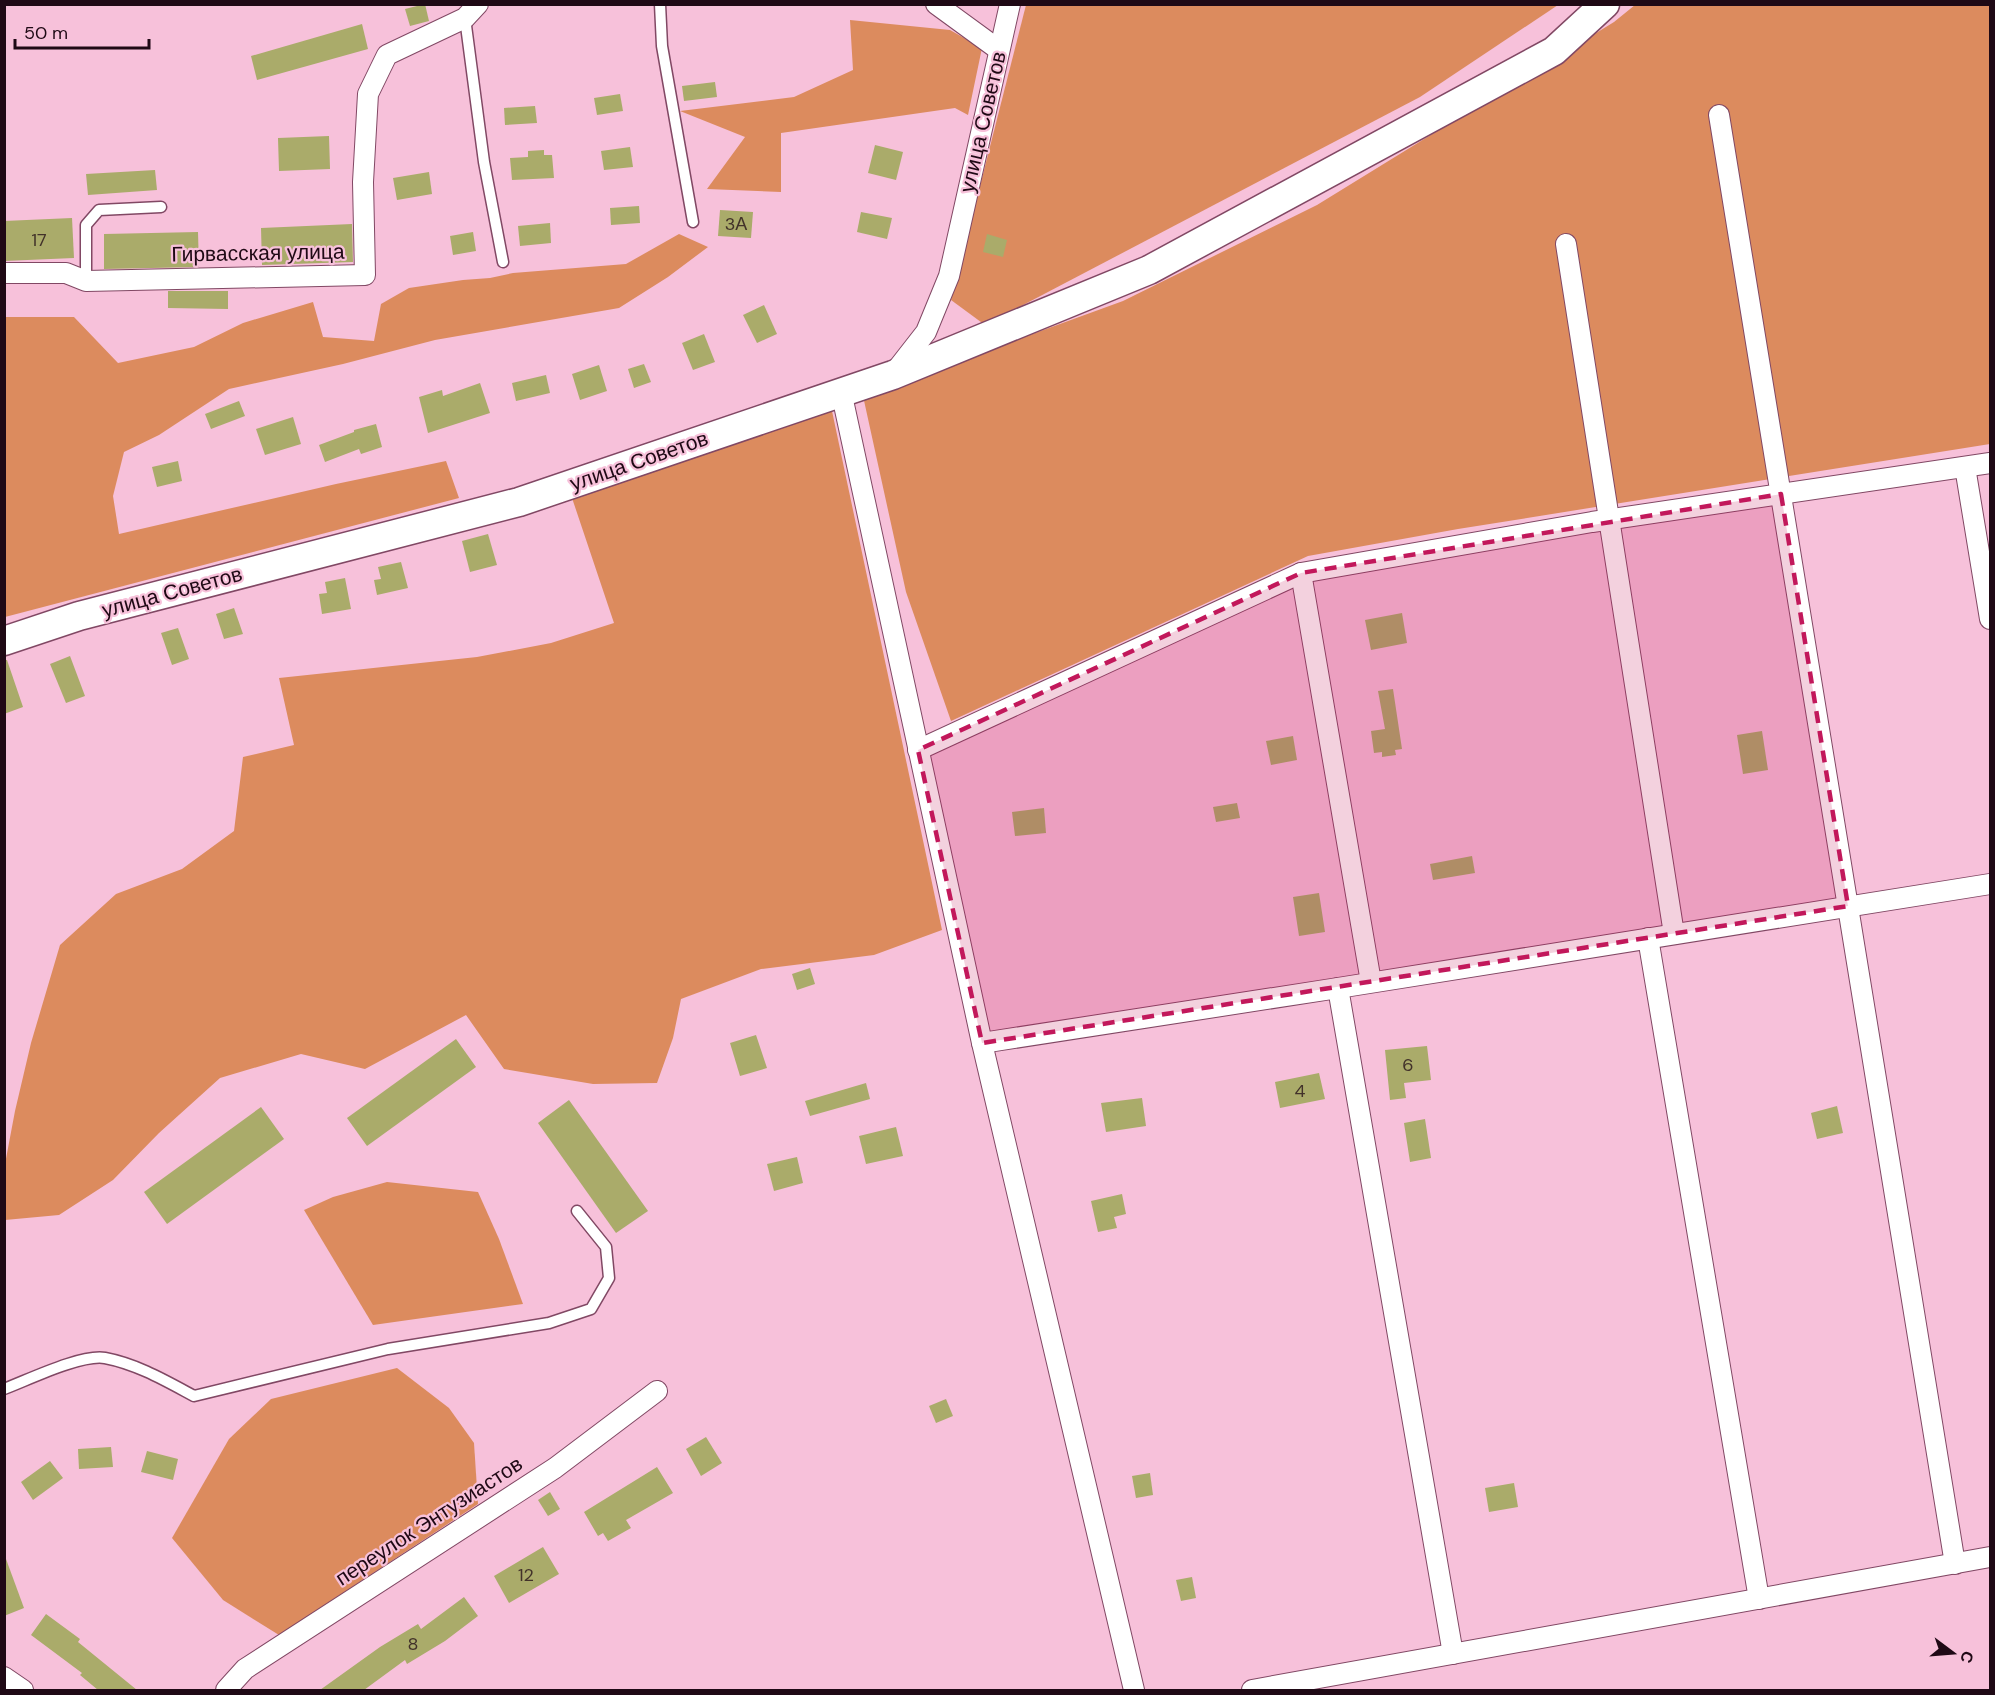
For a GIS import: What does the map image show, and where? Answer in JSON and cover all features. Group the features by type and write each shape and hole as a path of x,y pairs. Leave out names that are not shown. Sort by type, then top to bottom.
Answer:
{"main road":[{"path":"892,375 1149,270 1554,51 1605,4"},
{"name":"улица Советов","path":"4,641 79,616 519,502 892,375"}],"street":[{"path":"936,4 999,50"},
{"name":"улица Советов","path":"892,375 926,333 949,276 1010,4"},
{"name":"Гирвасская улица","path":"4,273 66,273 86,282 365,275 363,182 368,94 387,55 471,11"},
{"path":"1719,115 1954,1564"},
{"path":"1566,243 1674,934"},
{"path":"842,391 982,1043 1134,1690"},
{"path":"918,750 1301,573 1609,520 1990,463"},
{"path":"1965,467 1990,619"},
{"path":"1301,573 1371,982"},
{"path":"982,1043 1990,884"},
{"path":"1648,938 1760,1599"},
{"path":"1338,988 1453,1654"},
{"name":"переулок Энтузиастов","path":"226,1690 245,1669 555,1468 657,1391"},
{"path":"1252,1690 1990,1557"},
{"path":"4,1677 23,1690"}],"lane":[{"path":"660,4 662,46 693,222"},
{"path":"471,11 484,162 503,262"},
{"path":"86,282 86,225 99,210 161,207"},
{"path":"4,1389 69,1363 103,1358 151,1372 194,1396 388,1349 549,1323 591,1309 609,1278 606,1247 577,1211"}],"highlighted area":[{"path":"1781,494 1848,906 982,1043 918,750 1301,573"}],"shaded area":[{"path":"1026,5 1558,5 1420,97 985,325 951,300"},
{"path":"1635,5 1990,5 1990,444 1458,529 1308,556 951,721 906,592 863,396 1123,301 1317,205 1614,22"},
{"path":"850,20 950,30 982,48 968,115 955,108 781,133 781,192 707,189 745,137 680,111 794,97 853,70"},
{"path":"679,234 708,247 668,277 619,308 435,340 343,364 229,389 159,435 124,452 113,496 119,534 446,461 459,498 5,617 5,317 74,317 118,363 194,347 243,323 313,302 323,337 374,341 381,304 409,288 513,273 626,264"},
{"path":"832,411 942,930 874,955 761,969 681,999 673,1038 657,1083 593,1084 504,1069 466,1015 365,1069 301,1054 220,1078 159,1133 113,1180 59,1215 5,1220 5,1164 15,1111 31,1043 60,945 116,894 182,869 234,831 243,757 294,745 279,678 477,657 551,643 614,623 571,495"},
{"path":"387,1182 478,1192 499,1239 523,1304 373,1325 304,1210 333,1197"},
{"path":"397,1368 449,1408 474,1443 478,1504 279,1635 223,1600 172,1538 229,1439 271,1399"}],"building":[{"path":"425,4 429,21 410,26 405,9"},
{"path":"362,24 368,49 257,80 251,56"},
{"path":"715,82 717,97 684,101 682,86"},
{"path":"620,94 623,111 597,115 594,98"},
{"path":"535,106 537,123 505,125 504,108"},
{"path":"329,136 330,169 279,171 278,138"},
{"path":"875,145 903,152 896,180 868,173"},
{"path":"630,147 633,167 604,170 601,151"},
{"path":"544,150 544,155 552,155 554,178 512,180 510,158 528,157 528,151"},
{"path":"155,170 157,190 88,195 86,174"},
{"path":"429,172 432,194 397,200 393,178"},
{"path":"639,206 640,223 611,225 610,208"},
{"path":"720,210 753,212 751,238 718,236"},
{"path":"861,212 892,218 887,239 857,232"},
{"path":"72,218 74,258 4,261 4,221"},
{"path":"550,223 551,243 520,246 518,226"},
{"path":"352,224 353,262 262,265 261,228"},
{"path":"198,232 199,267 104,269 104,234"},
{"path":"473,232 476,251 453,255 450,236"},
{"path":"987,234 1007,240 1003,257 983,252"},
{"path":"168,291 228,291 228,309 168,308"},
{"path":"764,305 777,334 757,343 743,315"},
{"path":"704,334 715,362 693,370 682,343"},
{"path":"644,364 651,382 634,388 628,369"},
{"path":"599,365 607,391 580,400 572,374"},
{"path":"546,375 550,393 516,401 512,383"},
{"path":"480,383 490,413 428,433 419,397 442,390 443,396"},
{"path":"239,401 245,416 211,429 205,414"},
{"path":"293,417 301,444 265,455 256,429"},
{"path":"376,424 382,447 361,454 359,449 325,462 319,445 354,432 354,430"},
{"path":"178,461 182,481 157,487 152,467"},
{"path":"488,534 497,565 470,572 462,541"},
{"path":"401,562 408,588 377,595 374,580 381,579 378,567"},
{"path":"345,578 351,609 322,614 319,594 327,593 325,582"},
{"path":"234,608 243,634 224,639 216,614"},
{"path":"1402,613 1407,643 1371,650 1365,620"},
{"path":"178,628 189,659 172,665 161,633"},
{"path":"70,656 85,696 66,703 50,664"},
{"path":"4,660 7,660 23,707 4,714"},
{"path":"1393,689 1402,749 1395,750 1396,755 1382,757 1382,752 1374,753 1371,731 1385,729 1378,691"},
{"path":"1762,731 1768,770 1743,774 1737,735"},
{"path":"1293,736 1297,760 1271,765 1266,741"},
{"path":"1237,803 1240,818 1216,822 1213,807"},
{"path":"1044,808 1046,833 1015,836 1012,812"},
{"path":"1472,856 1475,873 1433,880 1430,864"},
{"path":"1319,893 1325,932 1299,936 1293,897"},
{"path":"810,968 815,984 797,990 792,974"},
{"path":"756,1035 767,1068 740,1076 730,1043"},
{"path":"456,1039 476,1067 367,1146 347,1118"},
{"path":"1427,1046 1431,1080 1404,1083 1406,1098 1390,1100 1385,1050"},
{"path":"1319,1073 1325,1099 1280,1108 1275,1082"},
{"path":"866,1083 870,1099 810,1116 805,1101"},
{"path":"1142,1098 1146,1126 1106,1132 1101,1103"},
{"path":"569,1100 648,1211 616,1233 538,1123"},
{"path":"1837,1106 1843,1133 1817,1139 1811,1113"},
{"path":"261,1107 284,1139 167,1224 144,1192"},
{"path":"1425,1119 1431,1158 1410,1162 1404,1123"},
{"path":"896,1127 903,1156 866,1164 859,1136"},
{"path":"797,1157 803,1183 774,1191 767,1164"},
{"path":"1122,1194 1126,1214 1114,1217 1117,1228 1098,1232 1091,1201"},
{"path":"946,1399 953,1416 936,1423 929,1406"},
{"path":"706,1437 722,1463 701,1476 686,1449"},
{"path":"111,1447 113,1467 79,1469 78,1449"},
{"path":"147,1451 178,1459 173,1480 141,1472"},
{"path":"50,1461 63,1478 33,1500 21,1482"},
{"path":"657,1467 673,1493 626,1520 631,1528 608,1541 603,1533 598,1536 584,1512"},
{"path":"1150,1473 1153,1495 1136,1498 1132,1476"},
{"path":"1514,1483 1518,1507 1489,1512 1485,1488"},
{"path":"550,1492 560,1509 548,1516 538,1500"},
{"path":"543,1547 559,1574 509,1603 494,1576"},
{"path":"6,1559 24,1608 4,1616 4,1560"},
{"path":"1192,1577 1196,1598 1181,1601 1176,1580"},
{"path":"464,1597 478,1616 445,1641 407,1664 405,1660 364,1690 320,1690 380,1647 418,1624 421,1629"},
{"path":"46,1614 80,1639 78,1642 137,1690 98,1690 80,1675 82,1673 31,1635"}]}
